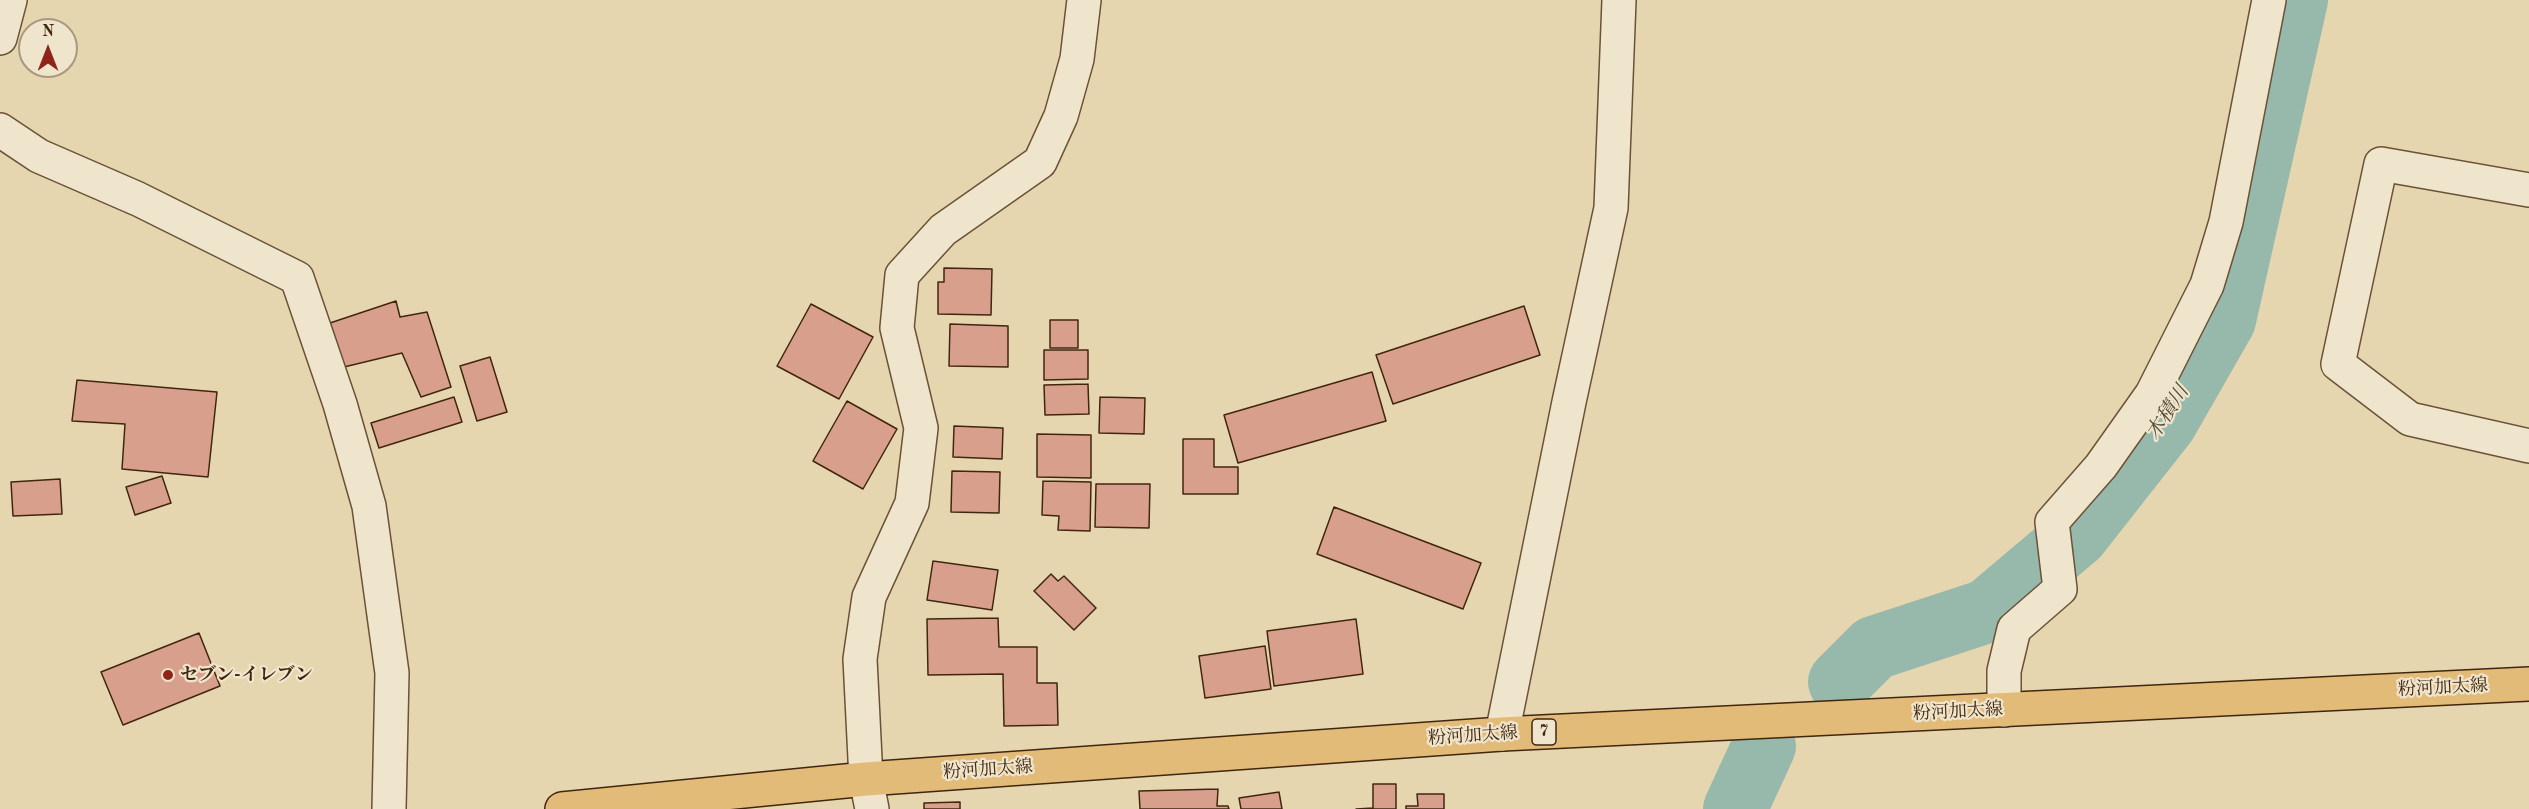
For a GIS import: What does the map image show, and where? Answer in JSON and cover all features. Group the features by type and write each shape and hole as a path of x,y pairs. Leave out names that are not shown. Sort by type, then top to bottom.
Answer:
{"main road":[{"name":"粉河加太線","path":"562,809 869,794 1502,734 2529,684"}],"street":[{"path":"0,38 10,0"},
{"path":"869,794 860,658 869,597 912,503 921,428 897,328 902,275 943,230 1040,162 1061,116 1077,59 1084,0"},
{"path":"1502,734 1566,414 1611,208 1619,0"},
{"path":"2004,710 2004,671 2014,628 2060,590 2052,522 2101,466 2152,394 2208,285 2226,222 2257,52 2269,0"},
{"path":"0,130 39,156 138,199 297,278 340,404 369,507 392,673 389,809"},
{"path":"2529,190 2381,164 2338,364 2410,419 2529,446"}],"building":[{"path":"944,268 992,269 991,315 938,314 938,282 944,282"},
{"path":"396,301 400,317 427,312 451,387 421,397 402,353 344,367 330,323"},
{"path":"811,304 873,337 839,399 777,366"},
{"path":"1524,306 1540,355 1393,404 1376,355"},
{"path":"1050,320 1078,320 1078,348 1050,348"},
{"path":"950,324 1008,326 1008,367 949,366"},
{"path":"1044,350 1088,350 1088,379 1044,380"},
{"path":"490,357 507,412 477,421 460,366"},
{"path":"1372,372 1386,421 1238,463 1224,415"},
{"path":"77,380 217,392 208,477 122,469 125,424 72,421"},
{"path":"1088,384 1089,414 1045,415 1044,385"},
{"path":"454,397 462,422 379,448 371,423"},
{"path":"1100,397 1145,398 1144,434 1099,433"},
{"path":"847,401 897,429 863,489 813,461"},
{"path":"954,426 1003,428 1002,459 953,457"},
{"path":"1037,434 1091,435 1091,478 1037,477"},
{"path":"1183,439 1214,439 1214,467 1238,467 1238,494 1183,494"},
{"path":"952,471 1000,472 999,513 951,512"},
{"path":"162,476 171,503 135,515 126,487"},
{"path":"60,479 62,514 13,516 11,482"},
{"path":"1043,481 1091,482 1090,531 1058,530 1059,516 1042,515"},
{"path":"1096,484 1150,484 1149,528 1095,527"},
{"path":"1334,507 1481,563 1463,609 1317,554"},
{"path":"933,561 998,570 992,610 927,600"},
{"path":"1051,574 1058,581 1064,576 1096,608 1074,630 1034,591"},
{"path":"998,618 999,647 1037,647 1037,683 1057,683 1058,725 1004,726 1003,674 928,675 927,619"},
{"path":"1356,619 1363,674 1274,686 1267,631"},
{"path":"199,633 220,686 123,725 101,672"},
{"path":"1265,646 1271,689 1205,698 1199,656"},
{"path":"1373,784 1396,784 1396,809 1356,809 1373,808"},
{"path":"1218,789 1217,806 1228,806 1229,809 1140,809 1139,791"},
{"path":"1279,792 1282,809 1241,809 1239,798"},
{"path":"1417,794 1444,794 1444,809 1406,809 1406,806 1418,806"},
{"path":"960,802 960,809 924,809 924,803"}],"waterway":[{"name":"木積川","path":"1840,682 1874,648 1987,611 2077,535 2165,423 2224,320 2296,0"},
{"name":"木積川","path":"1735,809 1764,746"}],"place":[{"name":"セブン-イレブン","path":"168,675"}]}
